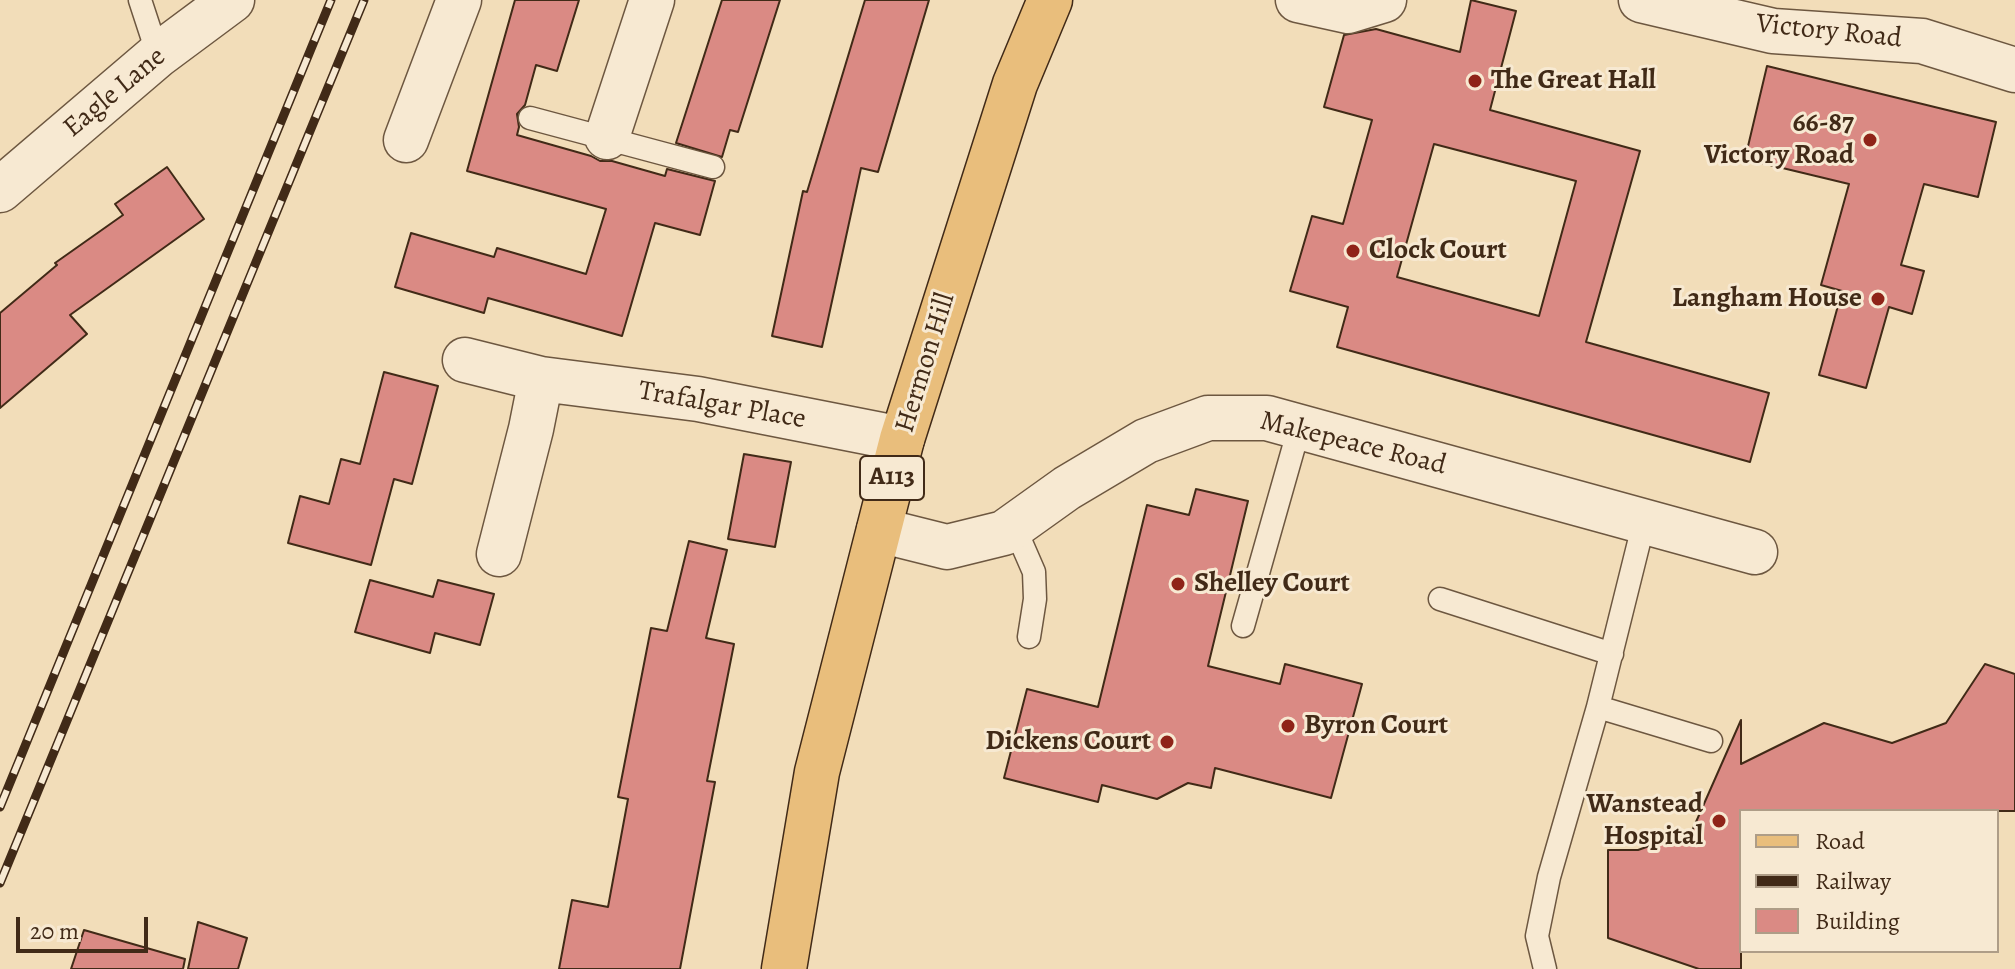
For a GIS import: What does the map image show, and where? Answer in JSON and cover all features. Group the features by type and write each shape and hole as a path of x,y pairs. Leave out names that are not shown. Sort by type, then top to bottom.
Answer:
{"main road":[{"name":"Hermon Hill","path":"784,969 817,772 902,439 1015,84 1050,0"}],"street":[{"name":"Eagle Lane","path":"0,190 158,55 232,0"},
{"path":"406,140 459,0"},
{"path":"607,137 652,0"},
{"path":"1298,0 1348,11 1384,0"},
{"name":"Victory Road","path":"1641,0 1773,31 1922,41 2015,70"},
{"name":"Trafalgar Place","path":"465,360 541,379 698,399 902,439"},
{"path":"499,554 541,379"},
{"name":"Makepeace Road","path":"879,530 947,547 1004,533 1067,488 1146,441 1208,418 1267,418 1755,552"}],"lane":[{"path":"140,0 158,55"},
{"path":"530,118 713,167"},
{"path":"1243,626 1300,425"},
{"path":"1545,969 1537,936 1549,877 1598,707 1644,522"},
{"path":"1014,526 1034,572 1035,599 1029,637"},
{"path":"1440,599 1612,654"},
{"path":"1598,707 1711,741"}],"building":[{"path":"515,0 579,0 557,71 536,65 525,105 517,114 517,135 600,161 612,161 665,176 667,169 715,181 700,235 655,223 622,336 488,298 484,313 395,287 411,233 494,257 497,248 586,274 606,209 467,171"},
{"path":"722,0 780,0 738,132 730,130 722,157 676,143"},
{"path":"865,0 929,0 878,172 861,168 822,347 772,336 803,191 807,192"},
{"name":"Clock Court","path":"1471,0 1516,11 1490,110 1640,151 1586,342 1769,393 1750,462 1337,347 1348,307 1290,291 1312,216 1343,224 1372,120 1324,107 1344,35 1376,29 1460,52","holes":["1434,144 1576,181 1539,316 1397,277"]},
{"path":"1767,66 1996,122 1978,197 1924,184 1901,265 1924,271 1912,314 1889,307 1866,388 1819,375 1842,291 1821,285 1849,184 1745,159"},
{"path":"167,167 204,219 70,315 87,334 0,408 0,313 57,265 55,263 123,215 115,204"},
{"path":"384,372 438,386 412,484 394,479 371,565 288,543 300,496 329,504 341,459 360,464"},
{"path":"744,454 791,462 775,547 728,539"},
{"path":"1196,489 1248,501 1208,666 1280,684 1285,664 1362,684 1331,798 1215,768 1211,788 1188,783 1157,799 1102,785 1098,802 1004,778 1027,689 1098,707 1147,505 1189,515"},
{"path":"689,541 727,550 706,638 734,644 707,781 715,782 680,969 559,969 572,900 608,907 628,799 618,797 651,628 667,631"},
{"path":"370,580 433,597 438,580 494,594 480,645 435,633 430,653 355,632"},
{"name":"Wanstead Hospital","path":"1985,664 2015,674 2015,811 1739,809 1741,969 1699,969 1608,938 1608,850 1638,850 1692,831 1741,720 1741,764 1824,723 1892,743 1946,723"},
{"path":"198,922 247,938 238,969 188,969"},
{"path":"84,930 185,959 183,969 71,969"}],"railway":[{"path":"0,807 331,0"},
{"path":"0,883 364,0"}],"place":[{"name":"The Great Hall","path":"1475,81"},
{"name":"66-87 Victory Road","path":"1870,140"},
{"name":"Clock Court","path":"1353,251"},
{"name":"Langham House","path":"1878,299"},
{"name":"Shelley Court","path":"1178,584"},
{"name":"Byron Court","path":"1288,726"},
{"name":"Dickens Court","path":"1167,742"},
{"name":"Wanstead Hospital","path":"1719,821"}]}
